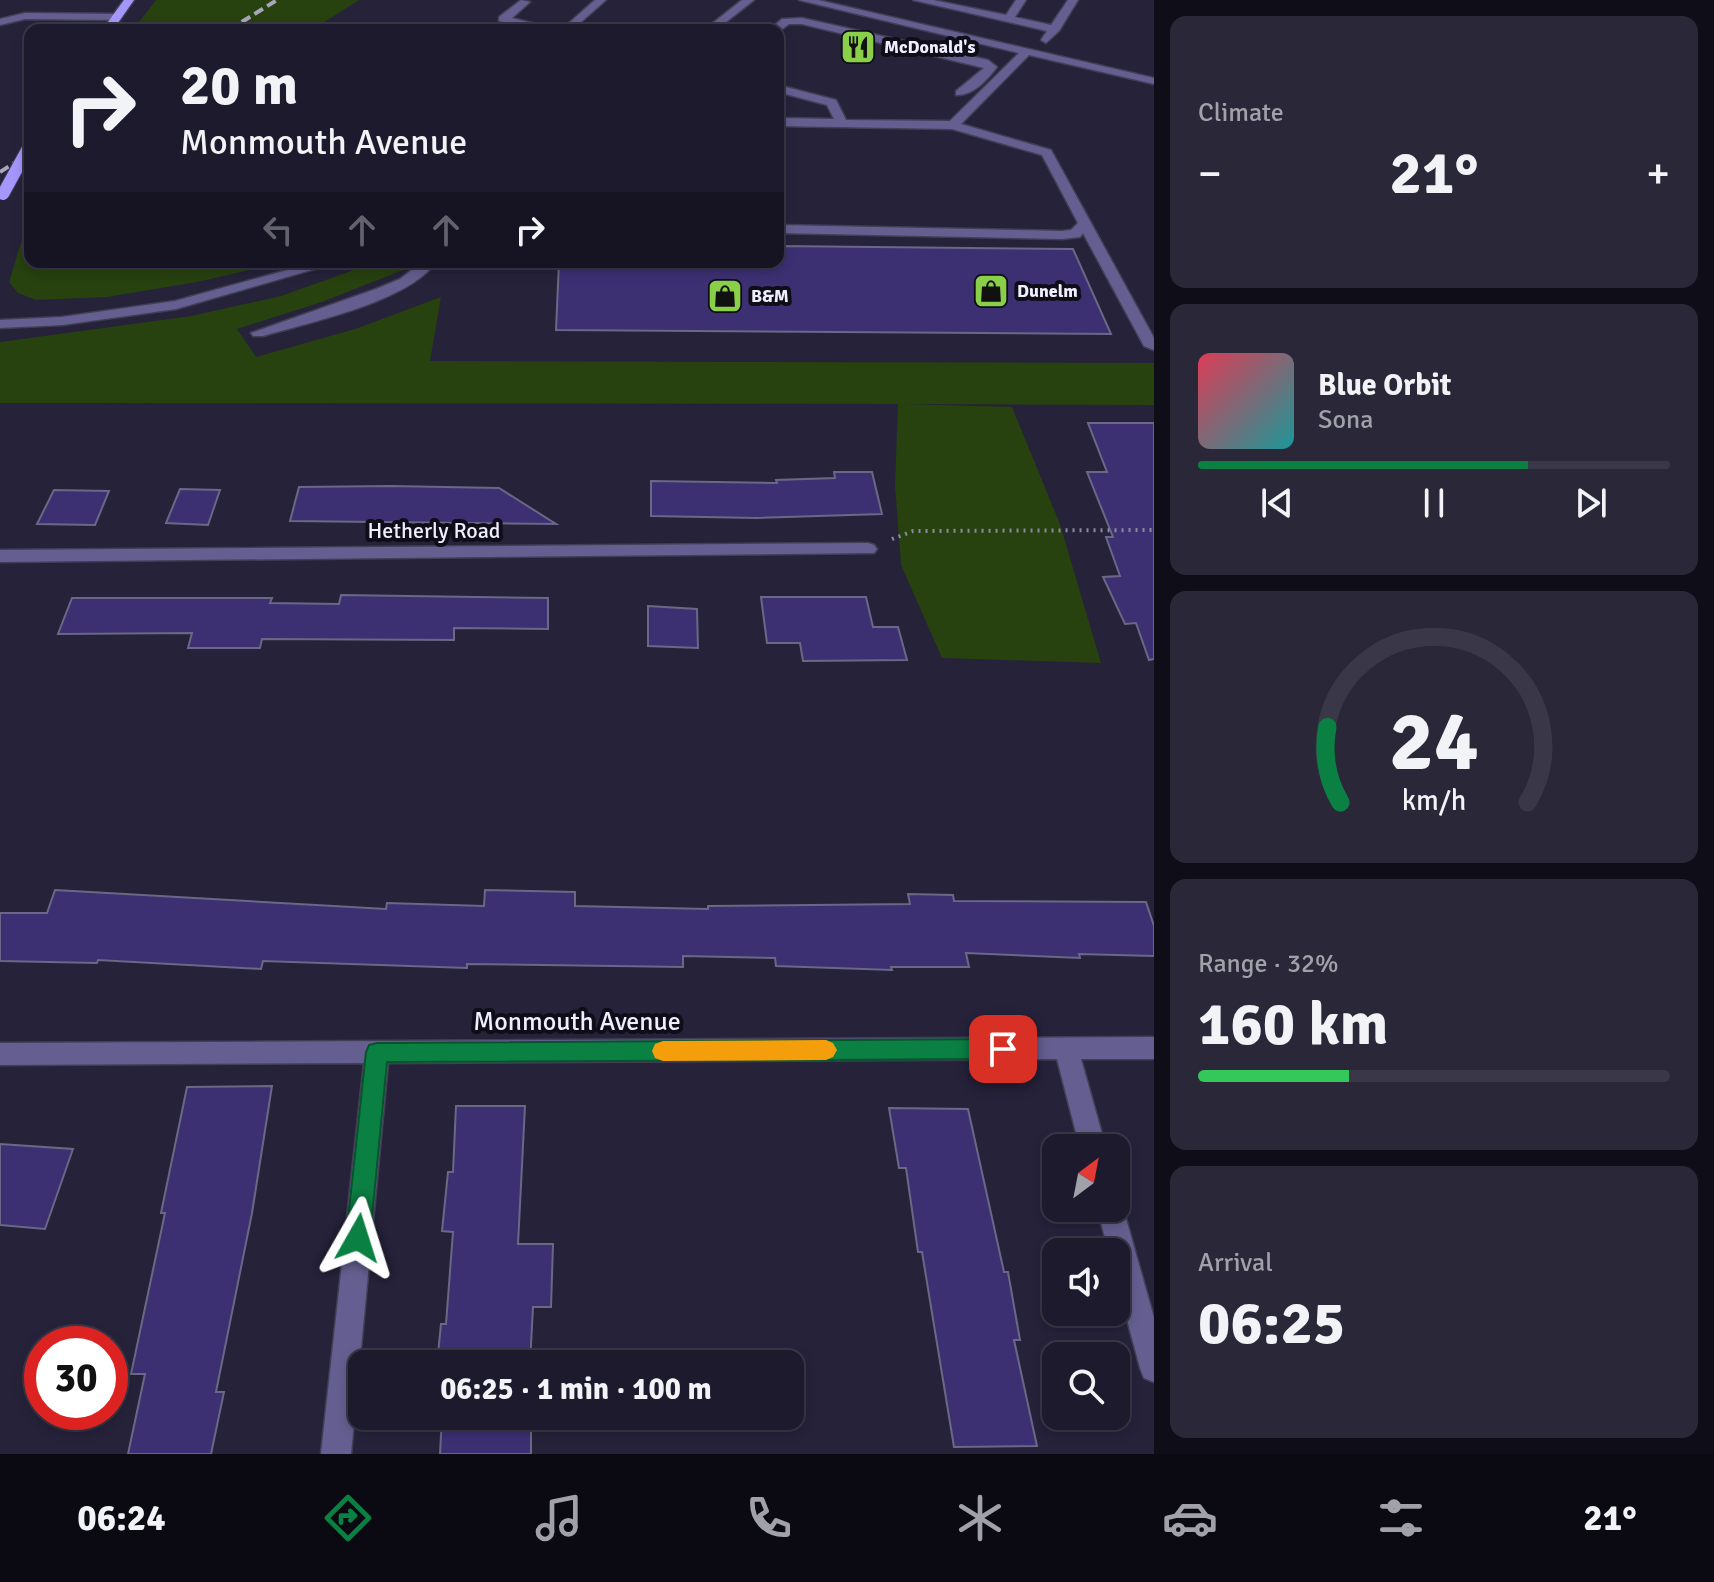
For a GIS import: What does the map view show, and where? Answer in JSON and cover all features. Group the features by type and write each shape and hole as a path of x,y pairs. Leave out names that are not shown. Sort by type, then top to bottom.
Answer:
{"main road":[{"path":"111,24 129,0"},
{"path":"1,197 24,156"}],"street":[{"path":"573,24 601,0"},
{"path":"717,24 749,0"},
{"path":"804,0 1154,81"},
{"path":"918,0 1055,29"},
{"path":"1009,19 1021,0"},
{"path":"953,125 1055,29 1073,0"},
{"path":"525,2 503,19 527,24"},
{"path":"0,22 25,16 116,17"},
{"path":"782,24 802,21 984,62 991,67 981,79 970,83 960,93 980,98"},
{"path":"784,89 828,100 835,105 842,123"},
{"path":"784,122 953,125 1047,153 1151,346"},
{"path":"784,229 1062,235 1075,234 1085,224"},
{"path":"0,324 62,321 176,305 310,268"},
{"path":"258,333 390,289 423,273 426,268"},
{"name":"Hetherly Road","path":"0,556 868,549"},
{"name":"Monmouth Avenue","path":"0,1054 1154,1048"},
{"path":"1066,1049 1089,1134"},
{"path":"336,1454 377,1052"},
{"path":"1114,1222 1154,1368"}],"path":[{"path":"868,549 913,531 1154,530"}],"green space":[{"path":"156,0 359,0 321,24 138,24"},
{"path":"24,233 24,268 259,268 107,297 36,300 18,293 9,282"},
{"path":"359,268 408,268 322,302 237,329 256,357 355,329 441,297 430,361 1154,363 1154,405 903,404 1012,407 1060,524 1101,663 942,658 901,565 895,485 898,404 0,403 0,342 191,316 281,296"}],"building":[{"path":"784,246 1073,249 1111,334 556,330 559,268 784,268"},
{"path":"1088,423 1154,423 1154,659 1149,660 1136,623 1125,624 1103,577 1120,576 1106,537 1113,537 1087,472 1107,472"},
{"path":"834,472 872,472 882,514 757,518 651,516 651,481 777,483 776,480 835,478"},
{"path":"299,487 499,488 556,524 290,521"},
{"path":"180,489 220,490 208,525 166,523"},
{"path":"54,490 109,491 95,525 37,524"},
{"path":"341,595 548,598 548,629 454,628 454,640 262,639 260,648 188,648 192,633 58,634 72,598 272,598 270,603 339,604"},
{"path":"761,597 866,597 873,627 898,627 907,660 803,661 800,643 767,643"},
{"path":"648,606 697,609 698,648 648,646"},
{"path":"55,890 386,909 387,903 484,906 485,890 575,892 575,906 708,909 708,906 910,904 908,894 953,895 954,901 1146,902 1154,926 1154,956 1079,954 1080,958 966,953 969,967 891,967 892,970 776,966 775,958 683,956 683,967 467,964 467,968 263,961 261,969 98,960 97,963 0,961 0,913 47,913"},
{"path":"272,1086 252,1213 216,1392 224,1392 211,1454 128,1454 145,1374 131,1374 165,1213 161,1213 187,1087"},
{"path":"456,1106 525,1106 518,1244 553,1244 551,1307 533,1307 531,1350 438,1350 441,1324 446,1324 453,1232 442,1231 448,1172 453,1172"},
{"path":"889,1108 968,1109 1004,1272 1008,1272 1020,1340 1014,1340 1037,1446 954,1447 922,1252 918,1252 906,1168 899,1168"},
{"path":"0,1144 73,1149 45,1229 0,1225"},
{"path":"441,1430 531,1430 531,1454 440,1454"}],"railway":[{"path":"239,24 277,0"},
{"path":"0,172 24,157"}],"slow traffic":[{"path":"663,1051 826,1050"}],"place":[{"name":"McDonald's","path":"858,47"},
{"name":"Dunelm","path":"991,291"},
{"name":"B&M","path":"725,296"}],"route":[{"path":"358,1238 377,1052 1003,1049"}]}
